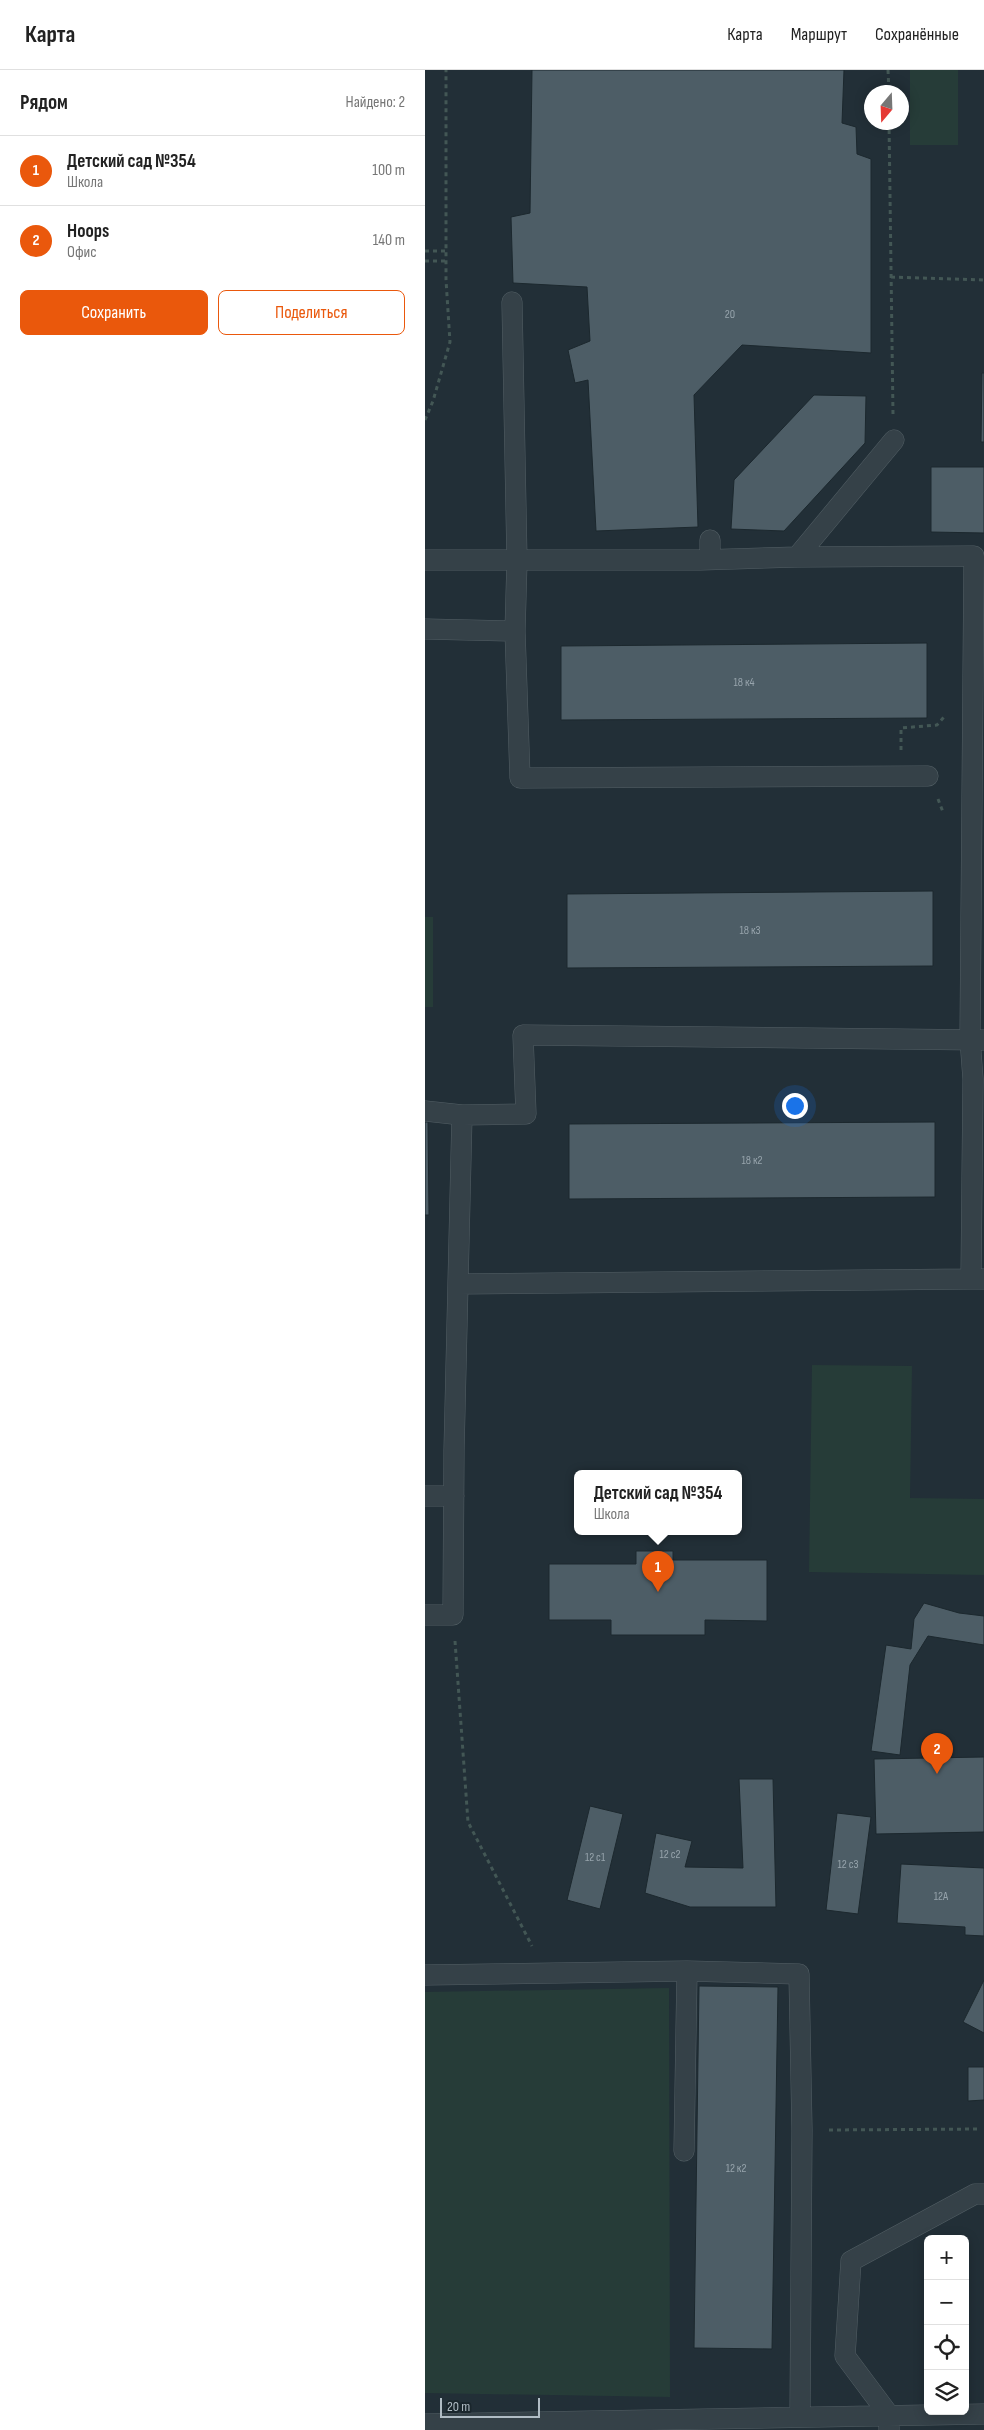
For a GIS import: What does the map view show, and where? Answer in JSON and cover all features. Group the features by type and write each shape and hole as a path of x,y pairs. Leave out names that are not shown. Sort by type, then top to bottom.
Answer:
{"lane":[{"path":"512,302 517,560 515,631 520,778 928,776"},
{"path":"797,557 893,440"},
{"path":"425,560 517,560 710,550 797,557 975,556 973,687 978,1079 977,1279 458,1284"},
{"path":"425,629 515,631"},
{"path":"425,1111 462,1115 526,1114 523,1035 977,1039"},
{"path":"425,1615 453,1615 462,1115"},
{"path":"425,1496 454,1496"},
{"path":"684,2151 687,1971"},
{"path":"425,1975 687,1971 799,1974 803,2130 800,2417"},
{"path":"889,2422 845,2356 851,2261 975,2194 984,2194"},
{"path":"425,2424 800,2417 889,2422 984,2414"}],"path":[{"path":"425,420 433,401 450,342 447,261 447,70"},
{"path":"888,70 889,85"},
{"path":"889,130 893,440"},
{"path":"425,251 447,251"},
{"path":"425,261 447,261"},
{"path":"891,278 984,280"},
{"path":"901,776 901,728 937,724 973,687"},
{"path":"453,1615 468,1822 546,1973"},
{"path":"803,2130 980,2129"}],"green space":[{"path":"910,70 958,70 958,145 910,145"},
{"path":"425,917 433,917 433,1007 425,1007"},
{"path":"812,1365 912,1366 910,1498 984,1499 984,1575 809,1572"},
{"path":"669,1988 670,2397 425,2393 425,1992"}],"building":[{"path":"532,70 844,70 842,123 856,127 857,154 871,159 871,353 742,345 694,395 698,527 596,531 588,380 575,383 568,350 590,341 587,287 513,283 511,217 530,213"},
{"path":"982,373 984,373 984,442 981,442"},
{"path":"814,395 866,396 865,443 784,531 731,529 734,480"},
{"path":"931,467 984,467 984,533 931,532"},
{"path":"927,643 927,718 561,720 561,646"},
{"path":"933,891 933,966 567,968 567,894"},
{"path":"425,1122 428,1122 429,1215 425,1215"},
{"path":"935,1122 935,1197 569,1199 569,1124"},
{"path":"636,1551 673,1551 673,1560 767,1560 767,1621 705,1620 705,1635 611,1635 611,1620 549,1620 549,1564 636,1564"},
{"path":"924,1603 959,1613 984,1616 984,1645 928,1636 910,1665 900,1755 871,1751 886,1645 911,1649 914,1619"},
{"path":"984,1757 984,1832 876,1834 874,1759"},
{"path":"739,1779 773,1779 776,1907 690,1907 645,1893 656,1833 692,1841 685,1867 743,1868"},
{"path":"590,1806 623,1814 600,1909 567,1900"},
{"path":"837,1813 871,1817 858,1914 826,1910"},
{"path":"901,1864 984,1868 984,1936 965,1935 965,1927 897,1923"},
{"path":"984,1980 984,2033 963,2022"},
{"path":"699,1986 778,1987 772,2349 694,2348"},
{"path":"968,2067 984,2067 984,2100 968,2101"}],"place":[{"name":"Детский сад №354","path":"658,1592"},
{"name":"Hoops","path":"937,1774"}]}
